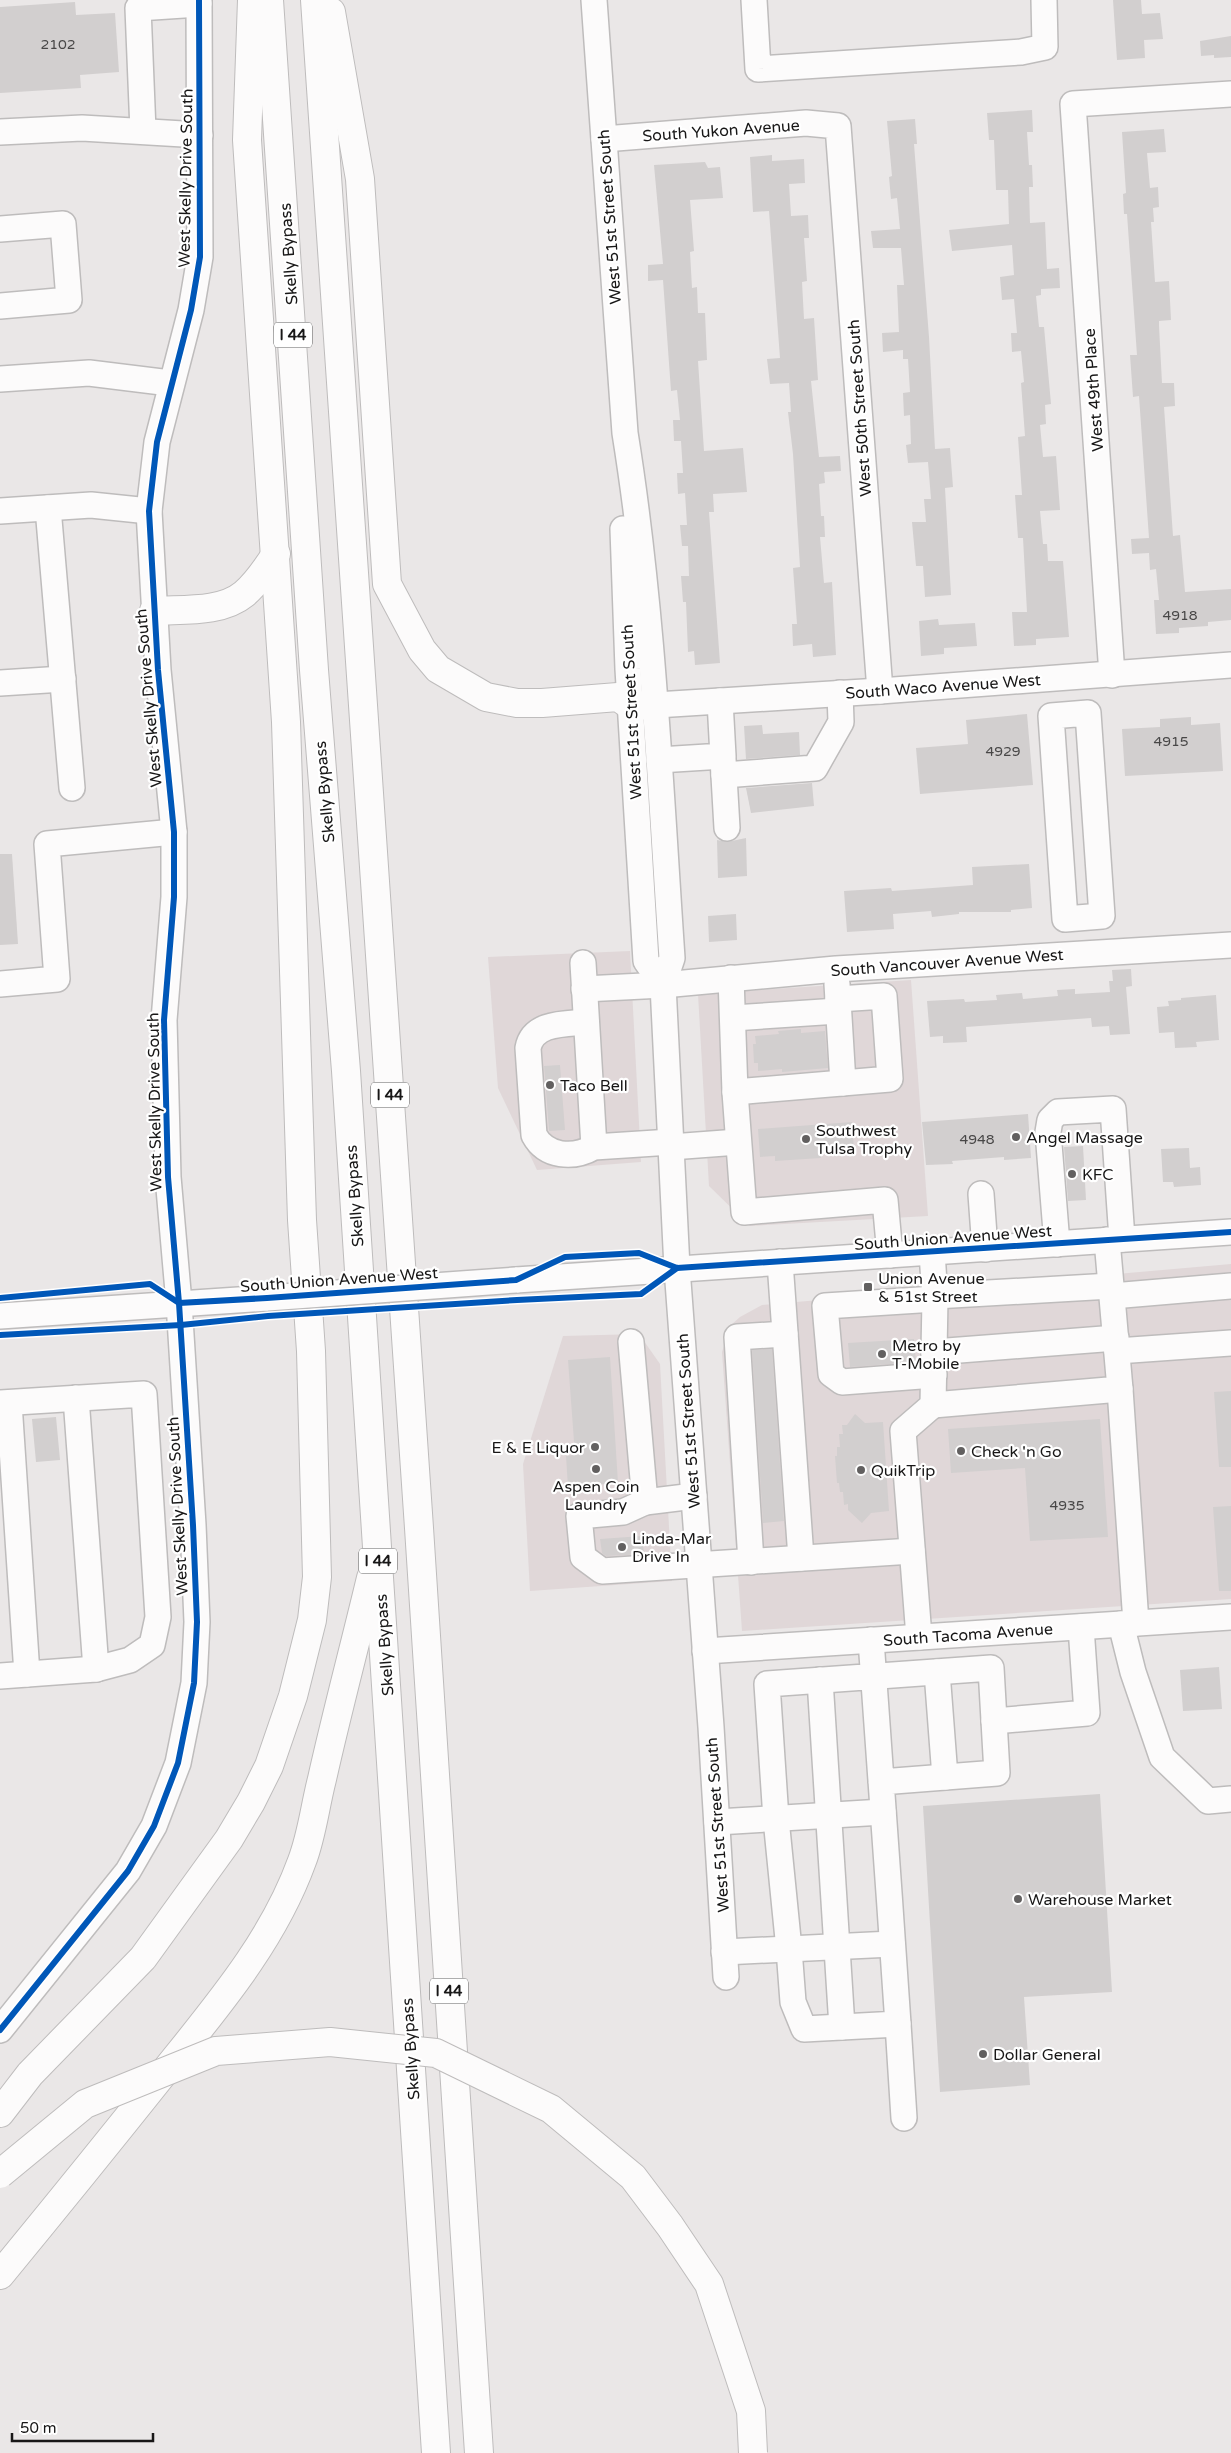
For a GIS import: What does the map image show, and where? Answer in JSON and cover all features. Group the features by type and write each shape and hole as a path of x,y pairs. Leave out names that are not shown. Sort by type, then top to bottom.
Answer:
{"highway":[{"path":"0,2112 30,2074 143,1958 228,1839 269,1766 283,1729 312,1620 317,1577 311,1351 302,1220 286,731 276,554 247,140 252,0"},
{"name":"Skelly Bypass","path":"269,0 314,670 346,1071 436,2453"},
{"name":"I 44","path":"314,0 415,1468 479,2453"},
{"path":"329,0 360,179 387,584 422,650 438,669 486,697 517,703 542,703 618,697 643,705"},
{"path":"154,611 219,606 236,600 258,579 276,554"},
{"path":"0,2275 76,2184 230,1990 261,1945 280,1909 303,1861 378,1552"},
{"path":"0,2174 85,2104 216,2051 330,2042 436,2053 551,2109 633,2177 670,2226 709,2284 751,2410 753,2453"},
{"path":"473,2367 492,2453"}],"street":[{"name":"West 51st Street South","path":"594,0 625,433 636,507 643,705 646,961 663,985"},
{"path":"754,0 758,69 1021,52 1045,47 1044,0"},
{"path":"143,131 138,8 199,2"},
{"name":"West Skelly Drive South","path":"0,2030 128,1870 154,1826 178,1763 194,1683 197,1622 180,1303 168,1178 164,1020 174,897 174,832 154,611 149,511 157,442 170,384 191,310 200,257 199,2"},
{"name":"West 49th Place","path":"1112,675 1073,104 1231,94"},
{"name":"South Yukon Avenue","path":"604,139 806,123 838,126"},
{"name":"West 50th Street South","path":"838,126 880,691"},
{"path":"0,132 82,128 200,135"},
{"path":"0,229 64,224 70,300 0,306"},
{"path":"0,379 89,373 170,384"},
{"path":"0,511 91,505 149,511"},
{"path":"48,508 72,788"},
{"name":"South Waco Avenue West","path":"643,705 880,691 1231,665"},
{"path":"1068,678 1071,714"},
{"path":"0,683 63,679"},
{"path":"659,760 723,766 815,768 841,722 840,693"},
{"path":"720,701 727,828"},
{"name":"West 51st Street South","path":"643,705 659,760 672,958 663,985 676,1268 718,1822 726,1977"},
{"path":"1088,713 1102,916 1065,919 1051,716 1071,714 1088,713"},
{"path":"0,984 57,979 47,844 174,832"},
{"name":"South Vancouver Avenue West","path":"584,989 663,985 836,970 1231,945"},
{"path":"583,963 594,1147"},
{"path":"836,970 844,1083"},
{"path":"731,978 734,1092 744,1212 885,1200 890,1255"},
{"path":"733,1018 838,1005 884,996 890,1070 890,1079 734,1092"},
{"path":"586,1022 548,1027 538,1031 530,1038 528,1048 534,1134 540,1145 548,1151 559,1154 585,1152 594,1147 738,1142"},
{"path":"1057,1244 1048,1132 1050,1120 1058,1112 1113,1108 1114,1240 1112,1291 1120,1389 1128,1624 1133,1672 1162,1757 1208,1801 1231,1799"},
{"path":"981,1194 985,1249"},
{"name":"South Union Avenue West","path":"0,1316 676,1268 1231,1232"},
{"path":"932,1252 935,1297 933,1405"},
{"path":"780,1262 801,1558"},
{"path":"1231,1286 935,1297 826,1306 831,1374 842,1382 934,1363 1116,1345 1231,1343"},
{"path":"751,1562 737,1337 785,1334"},
{"path":"631,1342 644,1502"},
{"path":"919,1637 903,1431 933,1405 1120,1389"},
{"path":"0,1676 96,1669 130,1660 152,1645 158,1617 144,1394 5,1403 27,1674"},
{"path":"76,1398 96,1669"},
{"path":"694,1496 644,1502 623,1512 579,1516 583,1557 602,1571 912,1551"},
{"name":"South Tacoma Avenue","path":"705,1650 1231,1617"},
{"path":"994,1721 1087,1713 1080,1627"},
{"path":"871,1640 904,2118"},
{"path":"881,1782 997,1773 991,1668 766,1684 792,2002 804,2029 898,2024"},
{"path":"937,1672 945,1777"},
{"path":"820,1680 842,2027"},
{"path":"718,1822 883,1812"},
{"path":"724,1952 892,1944"}],"shaded area":[{"path":"630,951 641,1162 537,1170 498,1088 488,957"},
{"path":"911,980 928,1216 750,1226 709,1186 698,994"},
{"path":"1231,1264 1231,1599 742,1631 722,1352 731,1325 740,1317 762,1305"},
{"path":"639,1334 660,1364 672,1581 530,1591 523,1464 563,1336"}],"building":[{"path":"1113,0 1141,0 1142,14 1160,13 1163,39 1144,40 1145,58 1117,60"},
{"path":"75,2 76,15 115,13 119,72 80,75 81,88 0,93 0,7"},
{"path":"1231,36 1231,57 1214,58 1214,55 1201,56 1200,41"},
{"path":"1032,110 1033,132 1027,132 1029,165 1032,165 1033,187 1029,187 1030,223 1045,222 1047,269 1059,268 1060,288 1041,289 1041,295 1036,296 1039,327 1044,327 1051,404 1045,405 1046,424 1040,425 1043,457 1056,456 1060,510 1040,511 1043,544 1047,544 1048,561 1063,561 1069,637 1036,639 1036,645 1014,646 1012,612 1027,612 1023,538 1018,538 1015,495 1022,495 1018,437 1025,436 1021,383 1024,382 1021,351 1012,352 1011,333 1017,333 1014,299 1002,300 1000,277 1014,275 1012,245 952,251 949,230 1009,224 1008,190 996,190 994,140 989,140 987,113"},
{"path":"915,119 917,144 914,144 929,337 935,449 950,448 953,487 945,488 951,595 925,597 923,566 916,566 912,522 926,522 924,499 931,499 928,462 908,463 906,445 911,444 910,415 904,416 903,393 910,392 908,359 903,359 903,350 883,352 882,333 899,332 897,285 904,285 901,248 873,248 871,231 900,229 897,198 891,199 889,177 892,176 887,121"},
{"path":"1164,129 1166,152 1147,153 1150,188 1158,187 1159,207 1153,208 1154,222 1151,222 1155,282 1169,281 1171,320 1159,321 1159,326 1162,383 1174,383 1175,406 1164,407 1173,536 1180,535 1185,592 1231,589 1231,620 1208,622 1208,626 1179,628 1179,633 1156,634 1154,600 1159,600 1156,569 1150,570 1149,553 1132,554 1131,539 1149,538 1139,396 1133,397 1130,355 1137,355 1127,214 1124,214 1123,194 1126,193 1122,132"},
{"path":"772,155 772,161 804,159 805,183 789,184 791,216 808,215 809,238 804,238 807,281 802,282 804,319 814,318 818,380 811,381 819,457 840,456 841,471 824,472 825,483 819,484 821,516 824,516 825,537 820,537 824,583 832,582 836,655 813,657 812,644 793,646 792,624 797,624 793,568 800,567 793,454 788,412 791,412 789,383 770,384 767,359 780,358 769,211 753,212 750,157"},
{"path":"705,162 708,168 720,167 723,198 690,200 694,251 690,252 692,288 697,287 698,313 705,313 707,360 698,361 704,451 743,448 747,492 713,494 714,512 709,512 720,663 695,665 694,651 688,652 686,602 683,602 681,576 689,576 688,546 682,546 680,525 687,525 685,493 678,494 677,473 683,473 681,441 674,441 673,420 680,420 677,390 671,391 663,280 648,281 648,265 663,264 654,165"},
{"path":"938,619 939,625 975,623 977,646 944,648 944,654 921,656 919,621"},
{"path":"1027,714 1033,785 920,794 916,748 968,744 966,720"},
{"path":"1191,717 1191,725 1220,723 1223,771 1125,776 1122,729 1160,727 1160,719"},
{"path":"762,725 763,734 799,732 800,755 746,759 744,726"},
{"path":"812,783 814,806 751,813 746,788"},
{"path":"746,838 747,876 718,878 717,840 727,842"},
{"path":"0,854 12,854 18,944 0,945"},
{"path":"1029,864 1032,908 1011,910 1011,912 959,912 959,914 932,917 931,911 893,914 894,929 847,932 844,891 891,888 892,891 973,885 972,867"},
{"path":"736,914 737,940 709,942 708,916"},
{"path":"1131,969 1132,986 1126,987 1130,1034 1110,1035 1109,1026 1092,1027 1091,1018 966,1027 967,1042 943,1043 943,1036 930,1037 927,1001 964,999 965,1002 997,1000 996,995 1022,993 1023,999 1058,996 1057,990 1075,989 1075,994 1110,992 1109,981 1113,981 1112,970"},
{"path":"1216,995 1219,1040 1196,1042 1197,1047 1175,1048 1174,1032 1159,1033 1157,1007 1169,1006 1168,1001 1181,1000 1181,998"},
{"path":"801,1029 801,1033 825,1031 828,1068 782,1072 782,1069 758,1071 758,1063 754,1063 753,1044 756,1044 755,1036 779,1034 778,1031"},
{"name":"Taco Bell","path":"560,1065 565,1130 549,1131 544,1066"},
{"path":"1028,1114 1031,1158 1004,1160 1004,1157 952,1161 953,1164 926,1165 922,1122"},
{"name":"Southwest Tulsa Trophy","path":"852,1122 854,1150 820,1152 821,1158 775,1161 775,1156 760,1157 758,1129"},
{"name":"KFC","path":"1083,1146 1086,1200 1068,1201 1064,1147"},
{"path":"1189,1148 1190,1168 1200,1167 1201,1185 1174,1187 1173,1182 1163,1182 1161,1149"},
{"name":"Metro by T-Mobile","path":"914,1339 916,1362 850,1367 848,1343"},
{"path":"772,1349 784,1521 763,1523 752,1350"},
{"path":"610,1357 618,1483 568,1487 566,1456 575,1455 568,1360"},
{"path":"1231,1391 1231,1467 1219,1467 1214,1392"},
{"name":"QuikTrip","path":"855,1414 865,1423 883,1422 889,1511 871,1513 862,1523 848,1510 848,1504 844,1505 843,1492 840,1492 839,1483 837,1483 835,1456 837,1456 837,1447 840,1447 839,1434 843,1434 842,1425 847,1425"},
{"path":"56,1417 60,1460 36,1462 32,1419"},
{"path":"1100,1419 1108,1537 1030,1541 1025,1468 951,1473 948,1429"},
{"path":"1231,1506 1231,1591 1219,1591 1213,1507"},
{"name":"Linda-Mar Drive In","path":"642,1536 644,1554 606,1556 602,1553 600,1539"},
{"path":"1219,1667 1222,1709 1183,1711 1180,1670"},
{"name":"Warehouse Market","path":"1100,1794 1112,1992 1024,1997 1030,2085 940,2092 923,1806"}],"cycle path":[{"path":"0,2030 128,1871 154,1826 178,1763 194,1683 197,1622 193,1525 179,1303 168,1177 164,1020 174,897 174,832 158,670 149,511 157,442 191,310 200,257 199,0"},
{"path":"0,1298 150,1284 179,1303 516,1280 565,1257 639,1253 677,1268 1231,1232"},
{"path":"0,1335 181,1325 268,1316 517,1300 641,1294 677,1268"}],"place":[{"name":"Taco Bell","path":"550,1085"},
{"name":"Angel Massage","path":"1016,1137"},
{"name":"Southwest Tulsa Trophy","path":"806,1139"},
{"name":"KFC","path":"1072,1174"},
{"name":"Union Avenue & 51st Street","path":"868,1287"},
{"name":"Metro by T-Mobile","path":"882,1354"},
{"name":"E & E Liquor","path":"595,1447"},
{"name":"Check 'n Go","path":"961,1451"},
{"name":"Aspen Coin Laundry","path":"596,1469"},
{"name":"QuikTrip","path":"861,1470"},
{"name":"Linda-Mar Drive In","path":"622,1547"},
{"name":"Warehouse Market","path":"1018,1899"},
{"name":"Dollar General","path":"983,2054"}]}
